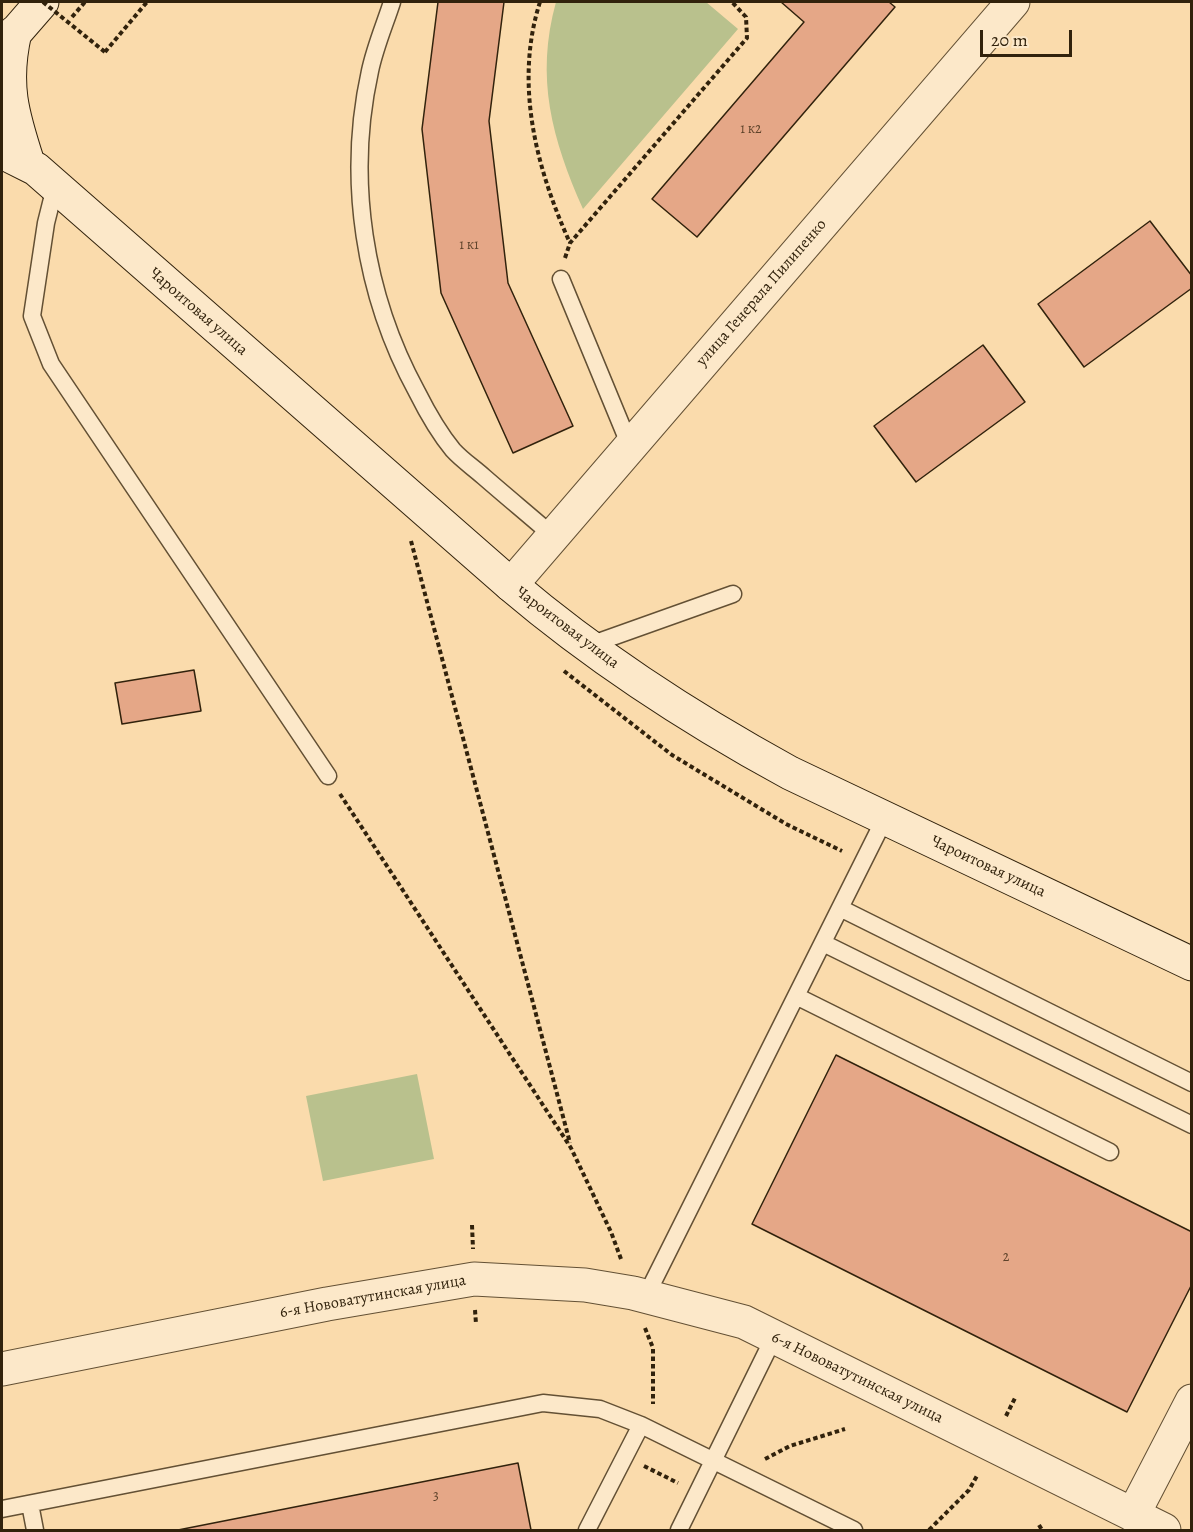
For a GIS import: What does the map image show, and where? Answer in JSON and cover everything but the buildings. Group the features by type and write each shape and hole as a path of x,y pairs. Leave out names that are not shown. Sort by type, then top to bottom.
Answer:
{"street":[{"path":"8,40 42,2"},
{"name":"улица Генерала Пилипенко","path":"511,585 1005,4"},
{"name":"Чароитовая улица","path":"8,40 9,102 15,158 55,187 511,585 587,646 666,700 734,742 885,819 1191,964"},
{"name":"6-я Нововатутинская улица","path":"2,1369 327,1304 474,1279 585,1285 646,1296 744,1322 1164,1530"},
{"path":"1133,1515 1191,1401"}],"lane":[{"path":"393,2 370,69 362,122 359,179 370,269 384,318 406,373 453,450 553,536"},
{"path":"55,187 46,222 32,316 51,364 328,776"},
{"path":"561,279 630,446"},
{"path":"587,646 733,594"},
{"path":"646,1296 885,819"},
{"path":"840,908 1191,1083"},
{"path":"823,943 1191,1125"},
{"path":"796,996 1110,1152"},
{"path":"679,1530 774,1337"},
{"path":"2,1509 543,1402 600,1409 641,1425 854,1530"},
{"path":"587,1530 641,1425"},
{"path":"30,1504 35,1530"}],"path":[{"path":"42,2 105,52 147,2"},
{"path":"540,2 530,49 528,90 531,122 543,174 570,243 747,38 746,17 732,2"},
{"path":"411,540 571,1148"},
{"path":"328,776 571,1148 611,1232"},
{"path":"641,1425 653,1404 652,1348"},
{"path":"740,1474 790,1446 845,1429"},
{"path":"625,1456 697,1493"},
{"path":"929,1530 969,1490"},
{"path":"1039,1525 1042,1530"}],"green space":[{"path":"556,2 706,2 738,29 583,209 563,158 550,108 547,57"},
{"path":"417,1074 434,1159 323,1181 306,1096"}]}
